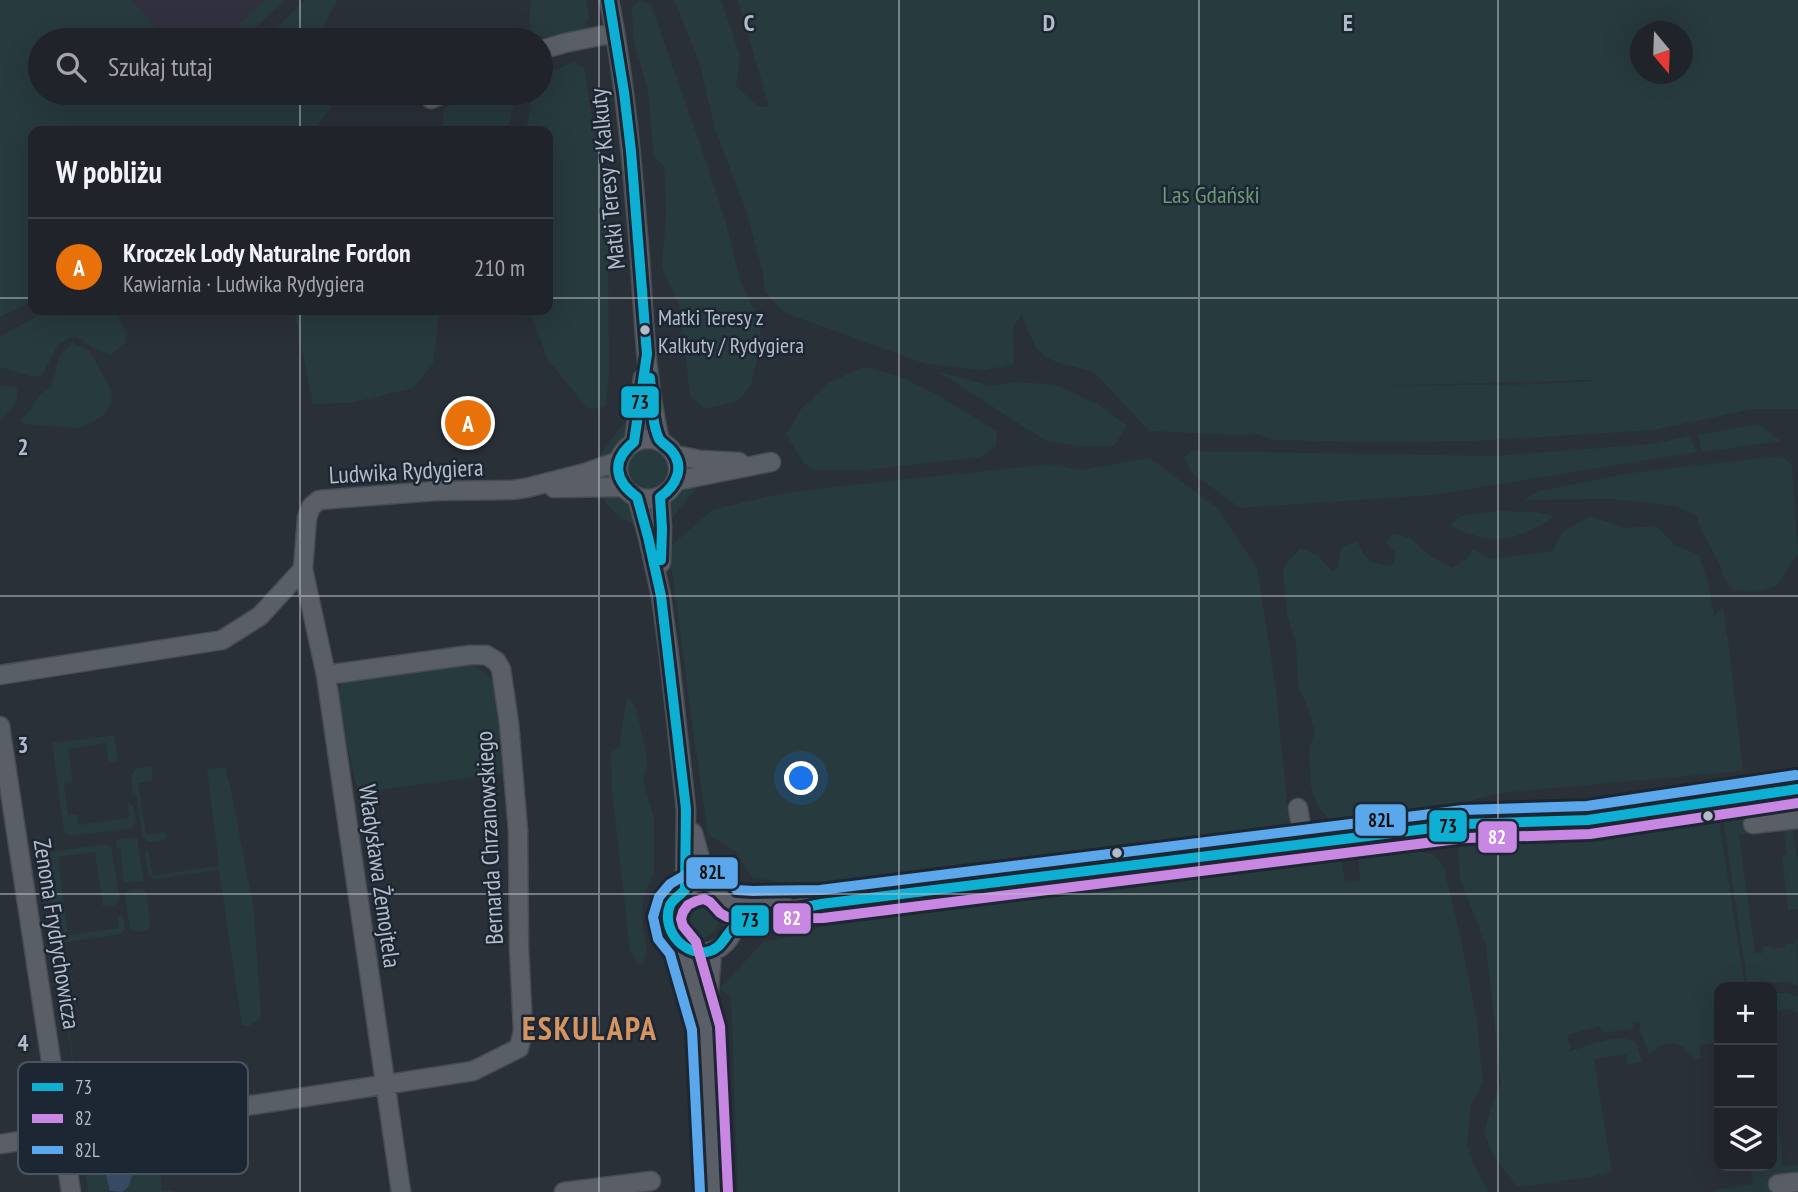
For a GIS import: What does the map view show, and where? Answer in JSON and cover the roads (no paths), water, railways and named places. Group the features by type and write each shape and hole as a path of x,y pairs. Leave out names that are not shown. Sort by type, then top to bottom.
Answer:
{"street":[{"name":"Matki Teresy z Kalkuty","path":"609,0 631,151 647,354 654,417 660,441"},
{"path":"553,46 614,33"},
{"name":"Matki Teresy z Kalkuty","path":"634,442 647,354"},
{"path":"630,492 652,499 666,493 676,481 678,464 670,448 660,441 645,438 634,442 625,449 618,471 649,537 661,596 686,809 685,890"},
{"path":"676,456 700,460 767,463 676,481"},
{"name":"Ludwika Rydygiera","path":"303,569 307,518 311,507 319,500 435,491 512,490 585,473 619,461"},
{"name":"Ludwika Rydygiera","path":"526,488 630,492"},
{"path":"660,497 661,596"},
{"path":"0,675 222,640 260,616 303,569"},
{"name":"Władysława Żemojtela","path":"303,569 326,675 401,1192"},
{"name":"Bernarda Chrzanowskiego","path":"326,675 486,655 496,661 503,681 518,831 523,1031 519,1048 473,1071 386,1084"},
{"name":"Zenona Frydrychowicza","path":"0,726 51,1062"},
{"path":"734,926 821,904 1465,824 1588,820 1798,789"},
{"path":"1298,808 1304,844"},
{"path":"686,809 708,886"},
{"path":"1752,824 1798,819"},
{"path":"708,886 722,892 730,903 735,915 734,926 730,937 722,945 701,953 683,947 674,939 669,930 668,909 673,900 690,887 708,886"},
{"path":"730,903 821,904"},
{"path":"683,947 706,1028"},
{"path":"712,951 706,1028 714,1192"},
{"path":"248,1105 386,1084"},
{"path":"0,1144 18,1141"},
{"name":"Zenona Frydrychowicza","path":"68,1174 71,1192"},
{"path":"564,1192 651,1181"},
{"path":"1778,1184 1798,1182"}],"water":[{"path":"106,1174 133,1174 123,1192 110,1191"}],"place":[{"name":"Matki Teresy z Kalkuty / Rydygiera","path":"645,330"},
{"name":"Kroczek Lody Naturalne Fordon","path":"468,423"}],"district":[{"name":"ESKULAPA","path":"590,1028"}],"park label":[{"name":"Las Gdański","path":"1211,194"}]}
